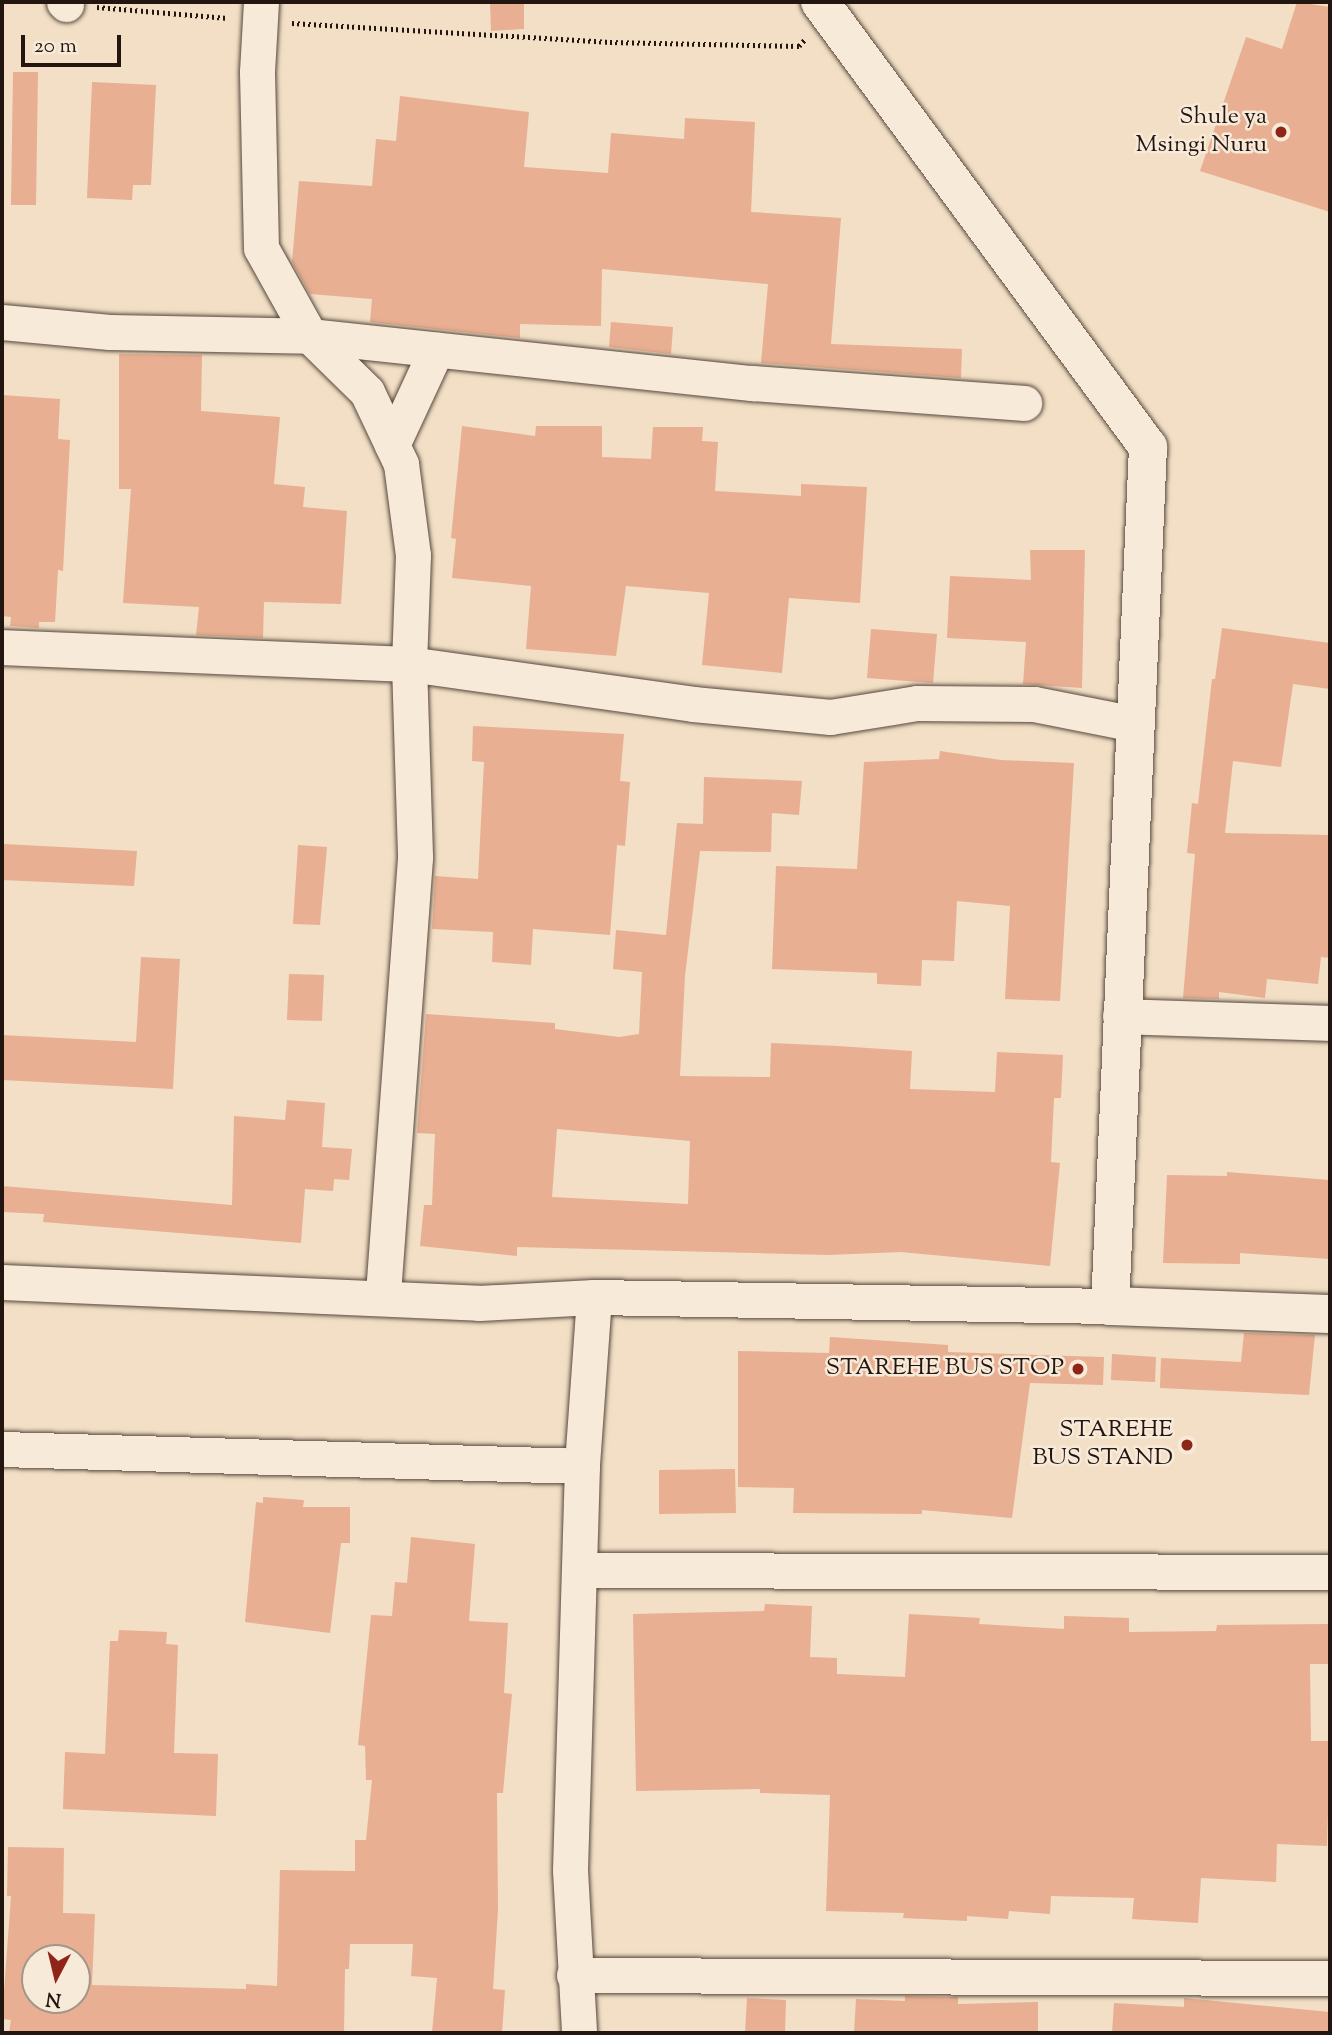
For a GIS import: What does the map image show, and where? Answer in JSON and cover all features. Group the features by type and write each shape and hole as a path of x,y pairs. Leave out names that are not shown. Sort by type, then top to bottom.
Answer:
{"street":[{"path":"824,7 1148,447 1110,1306"},
{"path":"261,11 257,72 261,248 310,336 367,392 401,464 413,555 410,664 415,858 383,1298"},
{"path":"2,323 110,332 310,336 753,383 1024,403"},
{"path":"392,445 436,350"},
{"path":"2,647 410,664 693,704 830,717 917,703 1034,704 1135,724"},
{"path":"1121,1016 1330,1023"},
{"path":"2,1282 479,1303 594,1297 1110,1306 1330,1314"},
{"path":"579,2033 570,1870 582,1466 594,1297"},
{"path":"2,1450 582,1466"},
{"path":"581,1570 1330,1572"},
{"path":"574,1975 1330,1978"}],"path":[{"path":"65,3 261,11 610,42 799,46 824,7"}],"building":[{"path":"490,2 524,2 524,29 491,31"},
{"path":"1297,2 1330,7 1330,212 1200,171 1246,37 1282,49"},
{"path":"13,72 38,72 36,205 11,205"},
{"path":"92,82 156,85 151,185 133,185 132,200 87,198"},
{"path":"400,96 529,112 524,167 608,173 611,133 684,139 685,118 755,122 751,212 841,218 831,344 962,349 961,378 761,363 768,284 602,269 601,326 520,324 520,338 370,322 372,299 310,294 292,262 299,181 372,186 376,139 396,141"},
{"path":"611,322 673,327 671,354 609,347"},
{"path":"119,354 202,355 201,411 280,417 274,484 305,487 303,507 347,511 341,604 264,602 263,638 196,635 199,607 123,603 131,489 119,489"},
{"path":"2,395 60,399 58,439 70,440 63,571 58,570 55,622 39,622 39,628 10,626 11,617 2,616"},
{"path":"462,426 535,436 536,426 602,426 602,457 651,459 653,427 703,427 702,441 718,442 715,491 801,496 801,484 867,487 860,603 789,598 782,673 702,665 709,593 626,586 616,656 526,649 531,586 452,578 456,539 451,538"},
{"path":"1030,550 1085,550 1082,688 1023,684 1026,642 947,638 950,576 1031,580"},
{"path":"1222,628 1330,643 1330,689 1293,684 1281,767 1233,761 1225,833 1330,835 1330,958 1321,957 1318,984 1267,979 1265,998 1219,992 1219,999 1183,998 1195,854 1187,853 1192,803 1198,804 1212,679 1215,679"},
{"path":"871,629 937,634 933,683 867,678"},
{"path":"473,726 624,734 620,781 630,782 625,846 617,845 610,935 533,929 531,965 492,962 493,932 432,929 435,876 478,879 484,762 472,761"},
{"path":"940,751 1001,760 1074,763 1060,1001 1005,999 1010,906 957,901 954,961 922,960 921,986 877,984 877,973 772,969 776,866 857,869 864,762 939,759"},
{"path":"704,777 802,781 799,815 772,813 771,852 700,851 685,976 680,1076 770,1077 771,1043 838,1046 912,1051 910,1089 995,1092 997,1052 1063,1055 1061,1098 1054,1098 1051,1162 1060,1163 1050,1266 901,1252 828,1255 517,1247 517,1256 420,1246 424,1205 432,1205 435,1134 417,1133 426,1014 555,1023 555,1029 619,1037 639,1034 642,972 613,969 616,930 666,935 677,823 703,824","holes":["557,1129 690,1141 688,1204 552,1197"]},
{"path":"4,844 137,851 134,886 2,880"},
{"path":"298,845 327,847 320,925 293,924"},
{"path":"141,957 180,959 173,1089 2,1080 2,1035 136,1042"},
{"path":"289,974 324,975 322,1021 287,1020"},
{"path":"287,1100 325,1103 322,1147 352,1149 349,1180 334,1179 333,1191 305,1189 301,1243 43,1222 44,1214 2,1212 2,1186 232,1205 234,1116 285,1120"},
{"path":"1227,1172 1330,1180 1330,1259 1240,1253 1240,1264 1163,1263 1167,1175 1227,1176"},
{"path":"1244,1333 1315,1335 1309,1395 1160,1388 1161,1358 1241,1362"},
{"path":"830,1337 948,1345 948,1352 1104,1357 1103,1385 1030,1383 1012,1518 922,1510 922,1514 793,1513 794,1488 738,1487 738,1351 829,1353"},
{"path":"1112,1354 1156,1357 1155,1382 1111,1380"},
{"path":"735,1469 736,1513 659,1514 659,1470"},
{"path":"263,1497 304,1500 303,1507 350,1507 350,1543 341,1543 330,1633 245,1622 256,1502 263,1503"},
{"path":"411,1537 475,1544 469,1621 508,1623 504,1693 512,1694 503,1793 497,1793 498,1910 493,1989 505,1990 502,2033 432,2033 437,1978 411,1976 413,1944 350,1944 349,1969 345,1969 344,2033 9,2033 11,2020 2,2019 11,1896 7,1896 8,1847 64,1848 63,1913 95,1914 92,1985 246,1989 246,1984 277,1986 280,1870 355,1871 355,1840 366,1840 372,1780 366,1780 365,1746 358,1745 371,1615 392,1616 395,1582 407,1583"},
{"path":"765,1604 812,1606 810,1657 837,1658 837,1674 905,1677 909,1614 980,1618 979,1624 1064,1629 1064,1616 1129,1618 1129,1632 1216,1631 1217,1625 1330,1624 1330,1664 1310,1664 1311,1741 1330,1741 1327,1846 1277,1844 1276,1882 1201,1878 1198,1923 1132,1919 1134,1898 1051,1896 1050,1914 1009,1911 1008,1919 967,1916 967,1921 903,1918 904,1913 826,1911 830,1795 760,1793 760,1789 636,1791 633,1614 764,1611"},
{"path":"119,1630 167,1632 166,1644 178,1645 174,1753 218,1754 216,1816 63,1809 65,1752 105,1754 110,1641 118,1641"},
{"path":"905,1996 958,1997 958,2004 1038,2002 1038,2033 854,2033 856,1999 905,2001"},
{"path":"747,1998 786,2000 785,2033 745,2033"},
{"path":"1184,1998 1330,2012 1330,2033 1112,2033 1114,2003 1184,2007"}],"place":[{"name":"Shule ya Msingi Nuru","path":"1281,132"},
{"name":"STAREHE BUS STOP","path":"1078,1369"},
{"name":"STAREHE BUS STAND","path":"1187,1445"}]}
